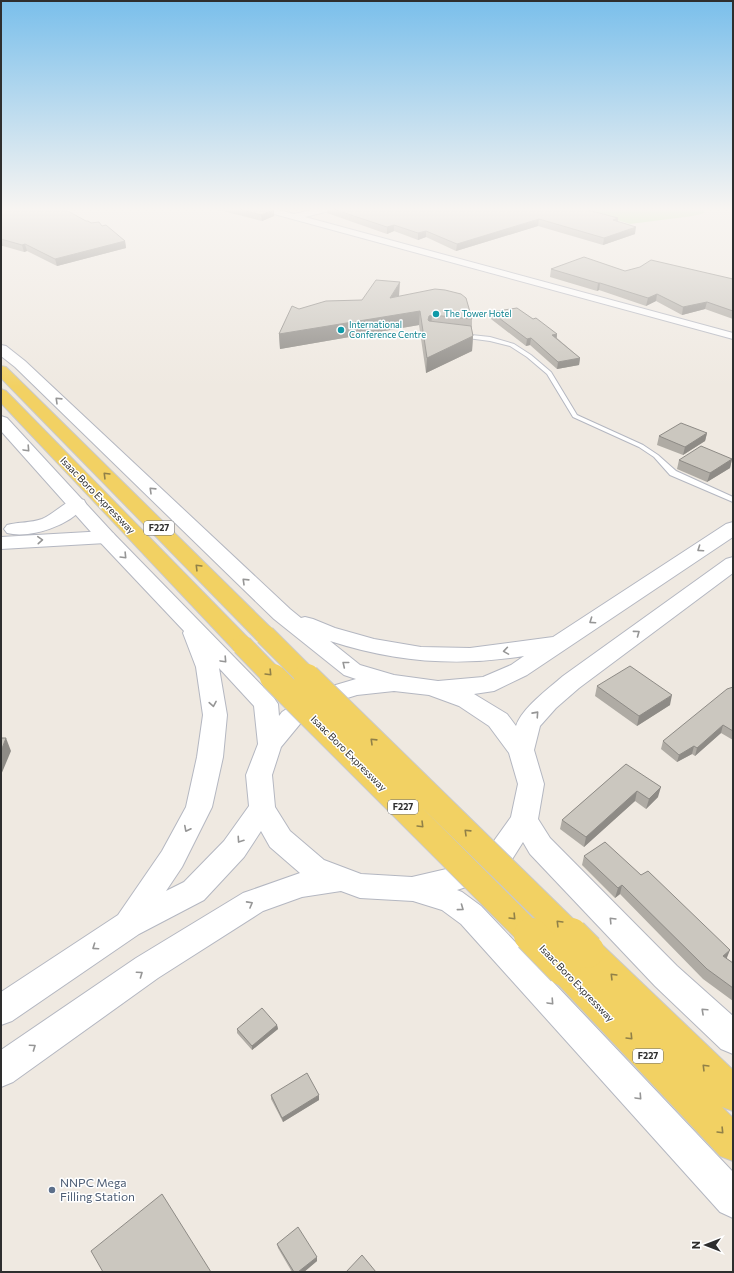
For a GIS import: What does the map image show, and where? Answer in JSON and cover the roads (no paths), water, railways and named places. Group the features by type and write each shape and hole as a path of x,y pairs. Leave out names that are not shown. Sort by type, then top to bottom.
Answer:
{"main road":[{"path":"1,350 20,364 282,614 352,670 394,683 432,687 486,685 519,670 733,528"},
{"name":"Isaac Boro Expressway","path":"1,370 53,422 254,640"},
{"name":"Isaac Boro Expressway","path":"1,394 35,429 254,640 575,960 733,1143"},
{"path":"1,421 106,538 266,704 270,744"},
{"path":"1,530 34,528 61,518 77,504"},
{"path":"1,543 68,538 106,538"},
{"path":"521,750 529,723 548,702 571,682 733,563"},
{"path":"282,614 334,636 369,646 407,652 453,655 493,653 559,643"},
{"path":"128,925 172,859 199,807 210,757 215,714 206,667 192,626"},
{"path":"394,683 356,687 320,698 291,718 270,744 259,775 262,808 280,839 314,868 360,886 412,889 452,901 471,915 733,1199"},
{"path":"412,889 462,877 501,853 524,820 531,784 521,750 498,720 467,700 432,687"},
{"path":"1,1010 128,925 194,891 234,849 262,808"},
{"path":"524,820 546,852 666,976 733,1038"},
{"path":"1,1070 153,965 253,902 301,885 342,879"},
{"name":"Isaac Boro Expressway","path":"575,960 733,1094"}],"street":[{"path":"487,268 733,336"}],"lane":[{"path":"453,335 490,339 512,345 529,356 549,373 575,416 641,446 656,456 673,473 733,500"}],"place":[{"name":"The Tower Hotel","path":"436,314"},
{"name":"International Conference Centre","path":"341,330"},
{"name":"NNPC Mega Filling Station","path":"52,1190"}]}
